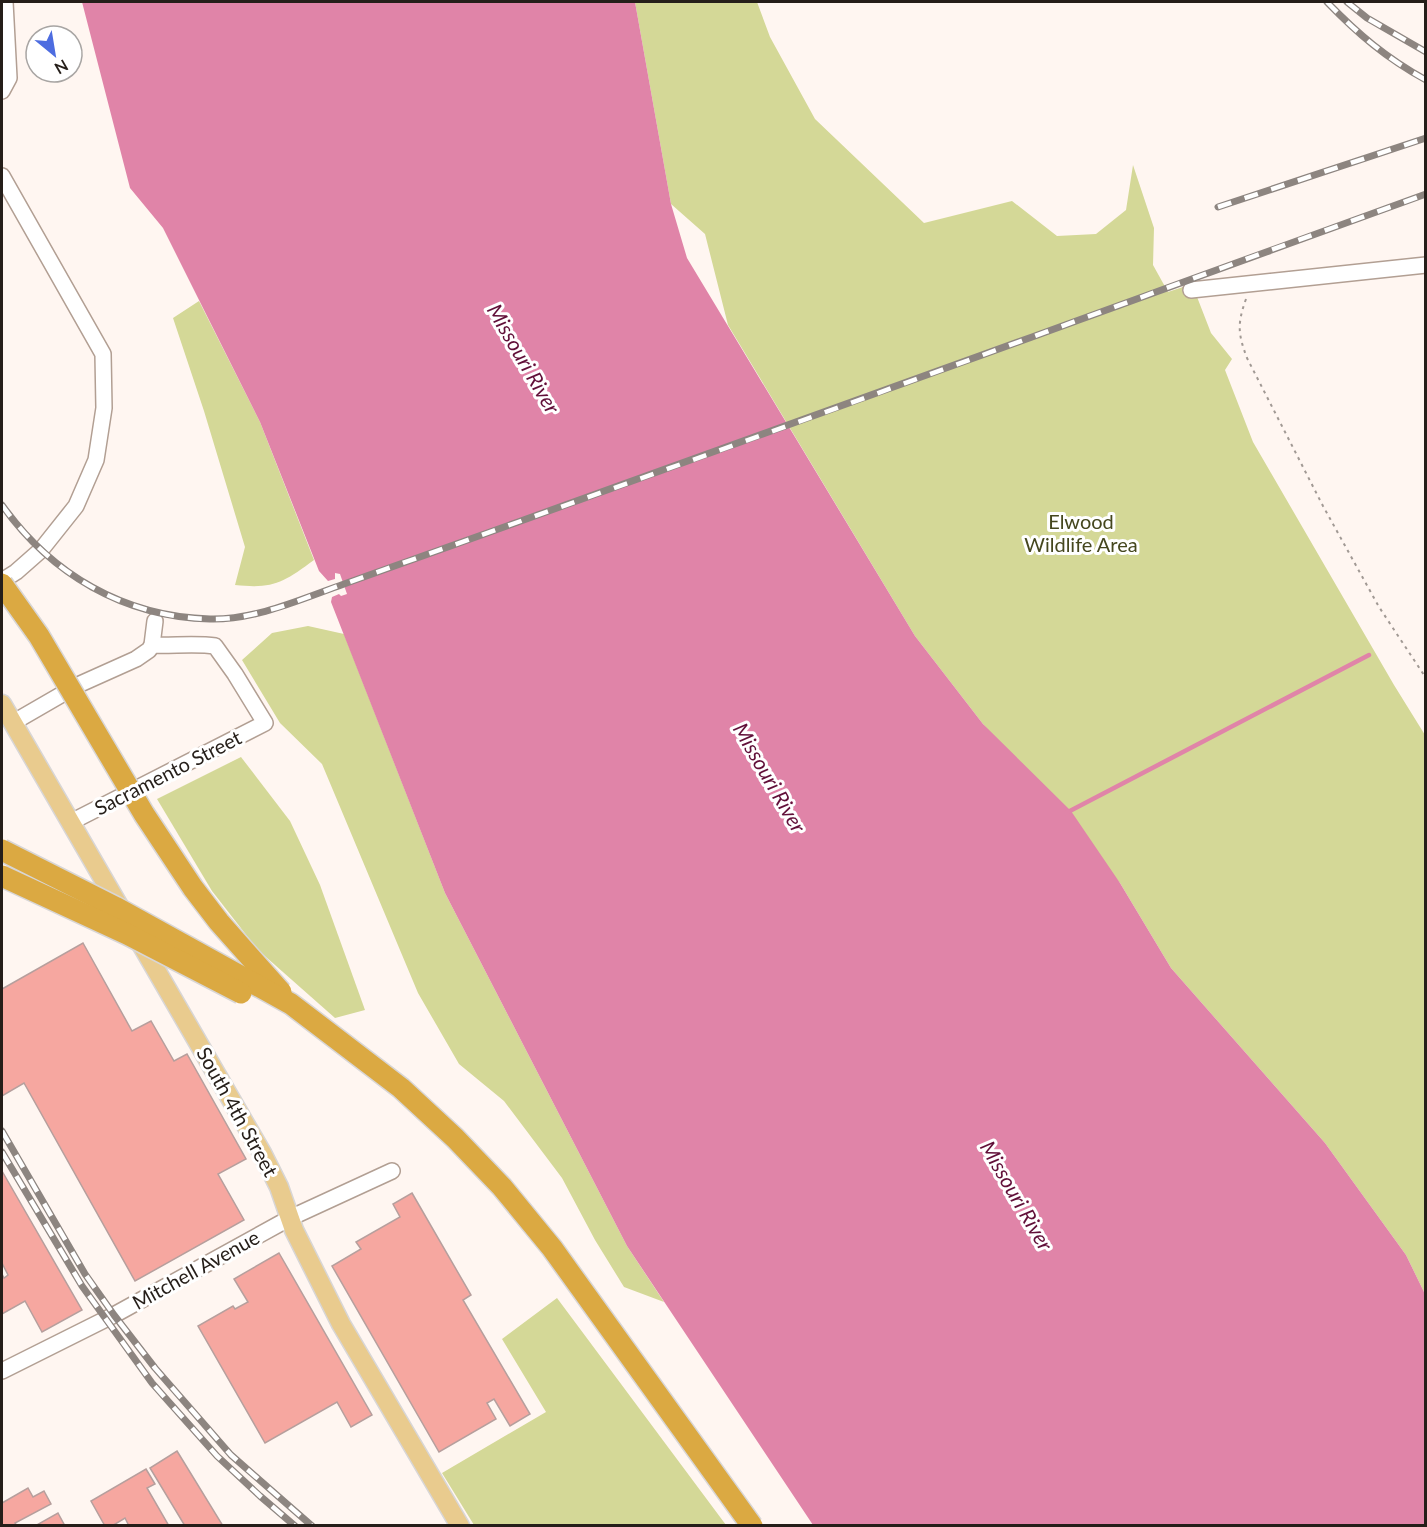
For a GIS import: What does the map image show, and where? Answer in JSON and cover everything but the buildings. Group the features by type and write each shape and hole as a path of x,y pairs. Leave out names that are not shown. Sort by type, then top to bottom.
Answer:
{"highway":[{"path":"2,582 39,636 144,814 193,888 219,922 291,1004"},
{"path":"2,850 115,907 291,1004 401,1088 455,1137 502,1187 552,1248 752,1526"},
{"path":"2,850 62,903"},
{"path":"2,876 127,934 282,1014 400,1087 440,1123 501,1186 551,1248 752,1526"}],"main road":[{"name":"South 4th Street","path":"2,704 261,1153 279,1186 294,1230 341,1324 460,1526"}],"street":[{"path":"2,91 9,78 5,2"},
{"path":"2,176 103,354 104,408 96,460 76,506 40,550 2,582"},
{"path":"1191,290 1425,265"},
{"path":"14,722 78,685 149,650 152,645 155,621"},
{"name":"Sacramento Street","path":"71,822 265,723 215,646 203,644 152,645"},
{"name":"Mitchell Avenue","path":"2,1371 114,1315 290,1218 392,1171"}],"path":[{"path":"1259,283 1246,298 1239,319 1240,341 1247,358 1323,506 1374,597 1425,678"}],"green space":[{"name":"Elwood Wildlife Area","path":"635,2 757,2 770,37 815,119 924,223 1012,201 1057,236 1096,234 1126,210 1133,165 1154,228 1153,265 1168,292 1192,284 1211,333 1232,359 1225,370 1253,442 1425,735 1425,1294 1406,1255 1325,1143 1171,968 1120,883 983,724 915,636 728,325 705,234 671,204"},
{"path":"199,301 260,422 314,560 277,583 259,586 235,585 245,547 173,318"},
{"path":"308,626 344,634 445,893 627,1246 664,1302 624,1287 595,1240 562,1178 504,1101 459,1064 418,993 322,764 280,723 242,660 272,633"},
{"path":"241,757 290,821 320,885 365,1010 335,1018 258,950 212,891 157,799"},
{"path":"557,1298 726,1525 474,1525 442,1473 546,1412 502,1339"}],"water":[{"name":"Missouri River","path":"82,2 635,2 671,204 687,258 915,636 983,724 1071,811 1120,883 1171,968 1325,1143 1406,1255 1425,1294 1425,1525 813,1525 627,1246 445,893 331,602 332,597 347,594 340,574 335,573 335,579 328,581 319,571 260,422 163,228 130,188"}],"waterway":[{"path":"1066,813 1369,655"}],"railway":[{"path":"1327,2 1373,45 1426,80"},
{"path":"1347,2 1367,18 1426,52"},
{"path":"1218,207 1426,138"},
{"path":"2,505 21,530 43,552 92,587 119,600 148,610 178,616 210,619 244,616 295,602 632,482 1426,194"},
{"path":"2,1131 85,1274 155,1368 231,1455 312,1526"},
{"path":"2,1152 82,1286 152,1383 217,1456 295,1526"}]}
